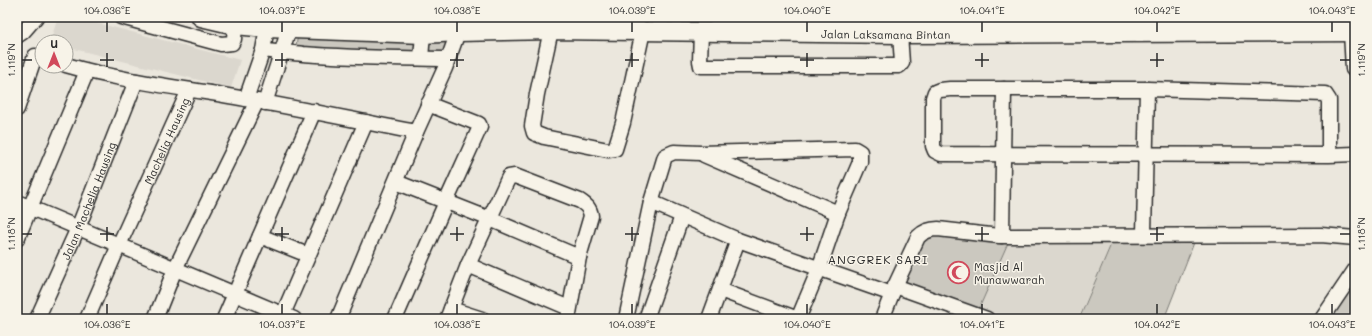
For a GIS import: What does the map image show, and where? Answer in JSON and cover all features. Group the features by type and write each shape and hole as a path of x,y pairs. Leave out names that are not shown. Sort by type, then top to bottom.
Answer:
{"main road":[{"name":"Jalan Laksamana Bintan","path":"201,17 235,25 267,28 287,23 363,18 661,18 754,26 900,34 1201,18 1339,17 1354,27"},
{"name":"Jalan Laksamana Bintan","path":"287,23 423,34 551,30 701,32 754,26 866,18 1354,27"}],"street":[{"path":"17,36 23,32 36,17"},
{"path":"121,17 221,44 232,43 234,39 235,25"},
{"path":"155,319 175,269 280,53 287,23"},
{"path":"1354,27 1353,69 1355,71"},
{"path":"256,101 267,28"},
{"path":"551,30 537,94 532,126 534,133 544,137 608,150 614,149 623,123 643,31"},
{"path":"338,319 416,132 445,68 458,32"},
{"path":"701,32 701,66 900,66 902,63 900,34"},
{"path":"422,58 423,34"},
{"path":"263,50 280,53 328,56 448,59"},
{"path":"17,108 34,59"},
{"path":"74,67 136,81 189,90"},
{"path":"17,239 87,71"},
{"name":"Jalan Machelia Hausing","path":"38,319 78,228 136,81"},
{"path":"1002,236 1004,89"},
{"path":"1329,155 1330,100 1325,94 1147,89 1004,89 940,90 935,92 933,98 933,146 935,151 941,154 1329,155 1355,154"},
{"path":"1144,234 1147,89"},
{"name":"Machelia Hausing","path":"88,319 119,245 189,90 314,111 416,132"},
{"path":"395,319 480,126 428,104"},
{"path":"224,319 314,111"},
{"path":"17,202 286,317 308,255 366,122"},
{"path":"626,319 651,202 665,156 674,152 700,154 855,149 860,152 860,162 838,213 819,269 798,319 720,290"},
{"path":"700,154 838,213"},
{"path":"468,266 569,314 579,257 591,216 590,211 587,206 580,202 519,176 509,177 468,266 449,314 482,319"},
{"path":"396,182 490,219 579,257"},
{"path":"651,202 738,240 819,269 987,319"},
{"path":"646,319 682,216"},
{"path":"882,319 893,290 915,242 923,232 938,229 1002,236 1321,234 1355,238"},
{"path":"260,236 308,255"},
{"path":"709,319 738,240"},
{"path":"1322,319 1355,270"}],"shaded area":[{"path":"58,17 74,17 240,60 231,88 74,49 74,34 53,34"},
{"path":"300,26 458,27 445,67 295,50"},
{"path":"942,230 949,237 1011,236 977,313 903,288 921,241"},
{"path":"1115,235 1078,319 993,319 977,313 1011,236"},
{"path":"1115,235 1197,235 1164,319 1086,319 1080,317"},
{"path":"1355,259 1355,319 1320,319"}],"place":[{"name":"Masjid Al Munawwarah","path":"958,272"}],"district":[{"name":"ANGGREK SARI","path":"878,259"}]}
